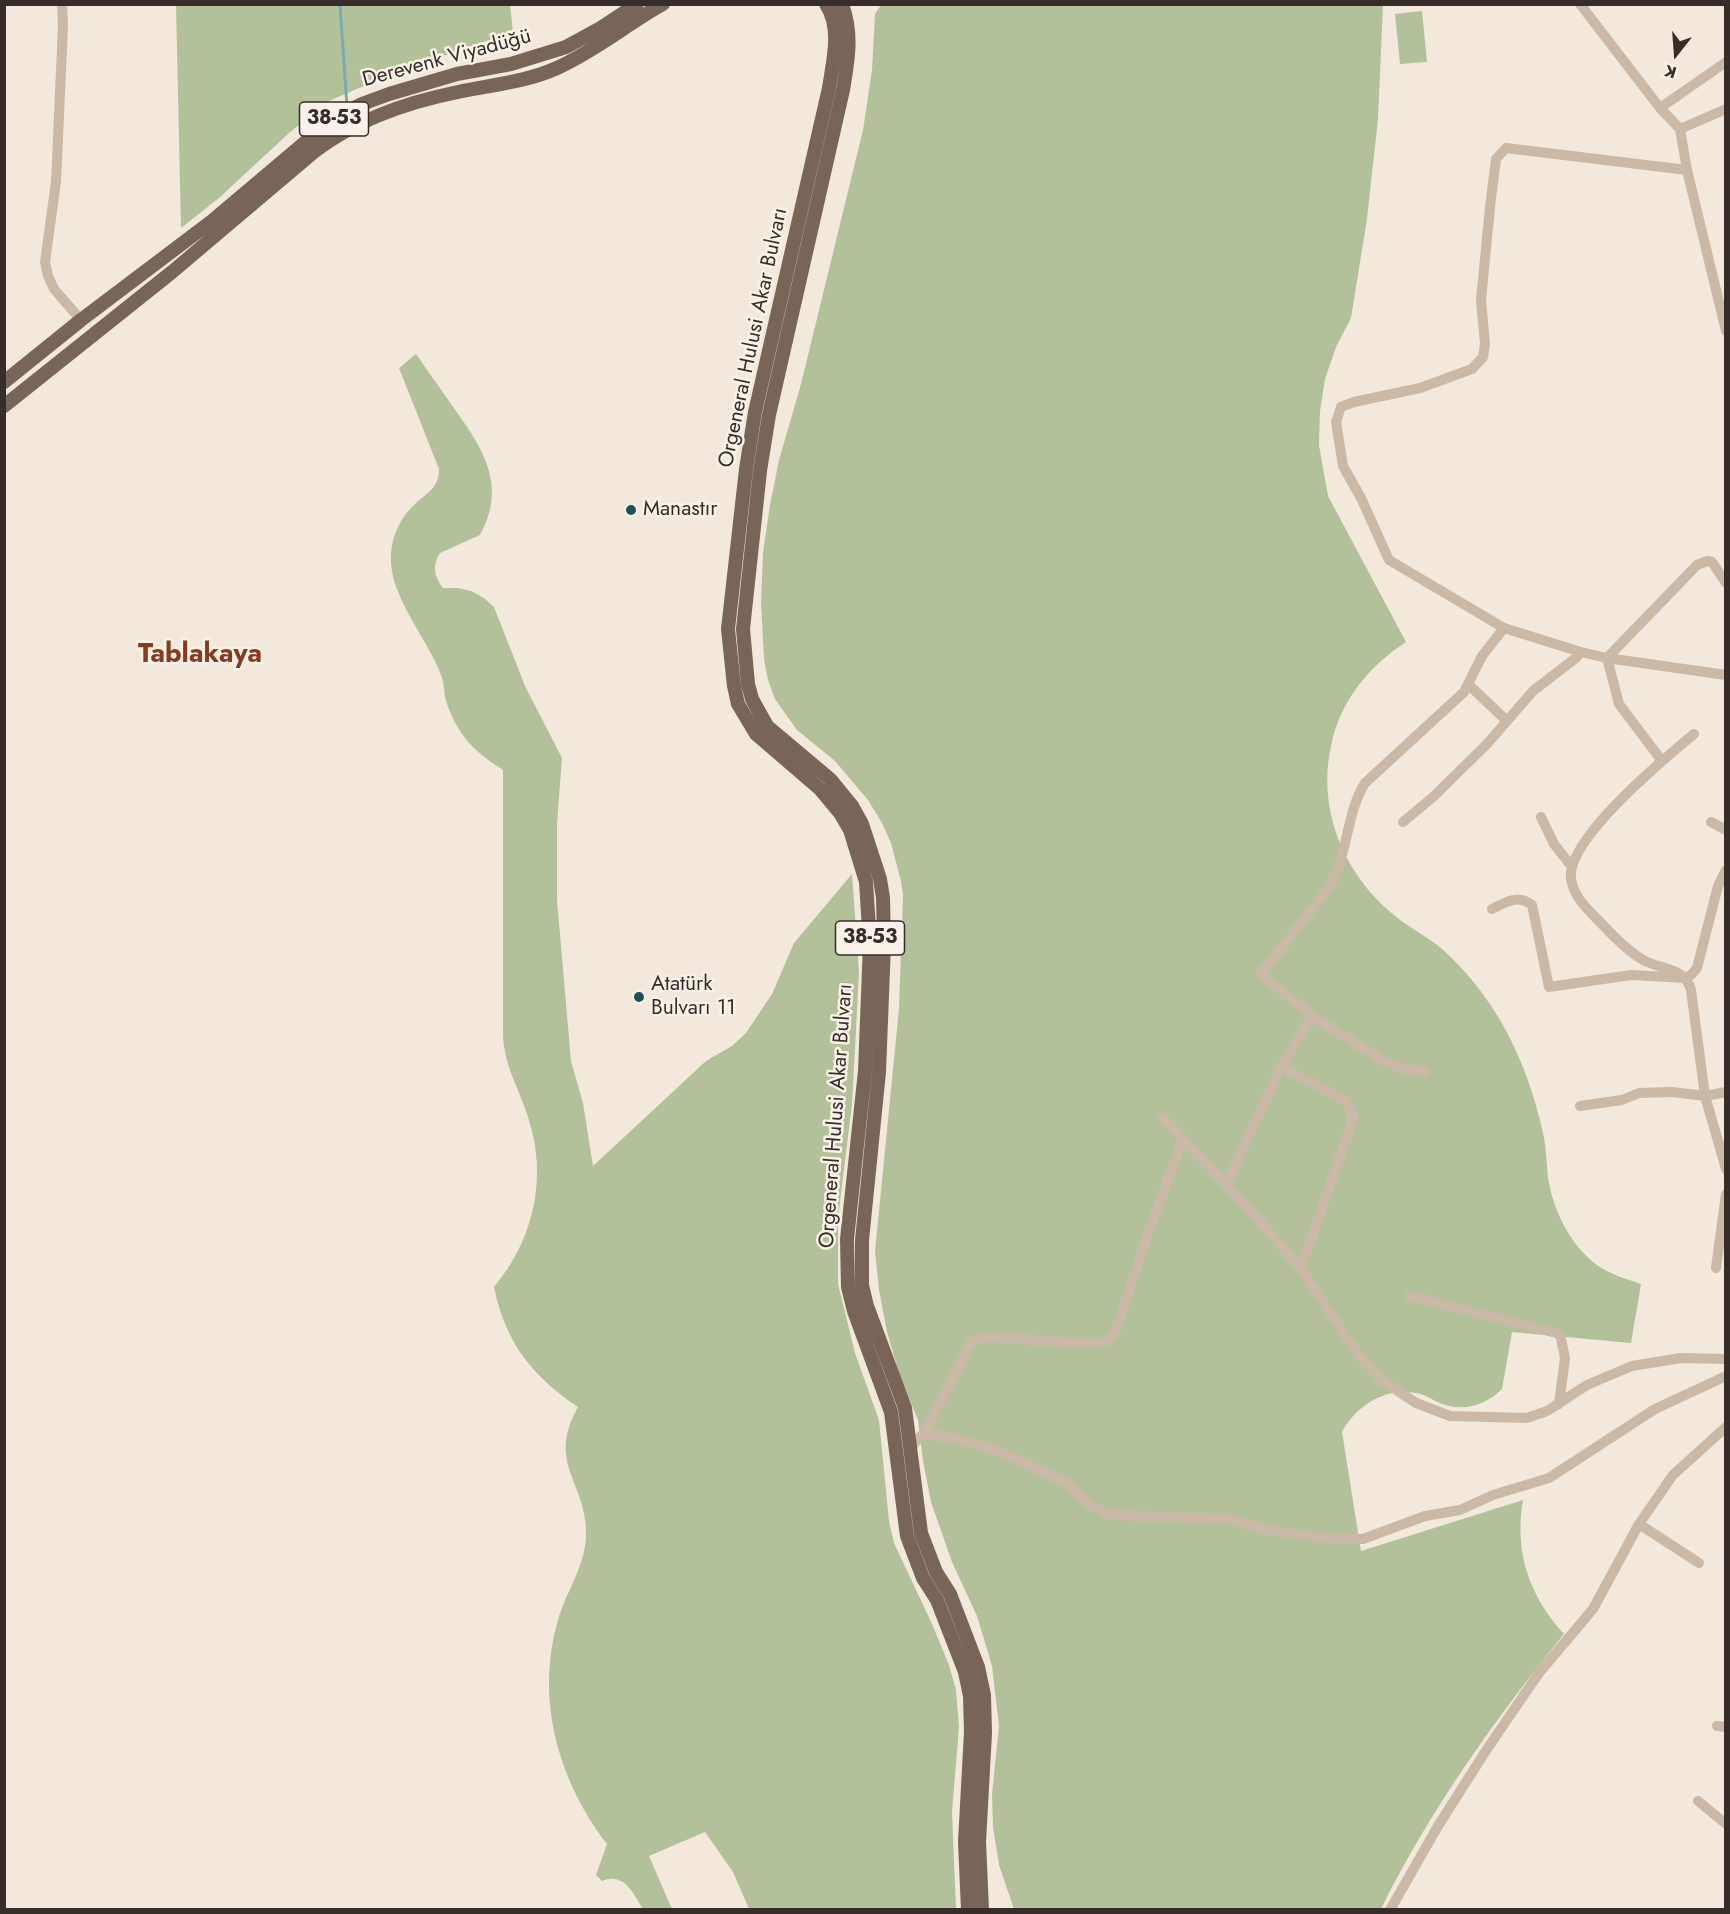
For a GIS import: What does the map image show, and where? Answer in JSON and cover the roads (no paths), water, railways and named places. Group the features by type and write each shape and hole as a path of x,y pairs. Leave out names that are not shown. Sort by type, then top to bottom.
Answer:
{"main road":[{"name":"Derevenk Viyadüğü","path":"81,320 236,201 322,128 350,110 376,98 443,78 511,64 566,47 637,4"},
{"name":"Derevenk Viyadüğü","path":"4,406 172,272 315,151 351,129 393,110 432,98 499,84 556,68 607,42 663,4"},
{"name":"Orgeneral Hulusi Akar Bulvarı","path":"826,4 834,25 835,47 831,78 755,412 746,469 728,629 738,704 756,734 820,789 840,813 849,830 866,882 870,944 865,1071 848,1239 848,1287 854,1311 891,1412 907,1536 923,1578 937,1600 965,1672 970,1696 965,1842 968,1910"},
{"name":"Orgeneral Hulusi Akar Bulvarı","path":"842,4 848,22 849,48 843,90 769,415 760,471 743,629 748,684 752,699 767,726 830,779 852,806 862,824 880,879 883,898 884,944 879,1072 861,1240 862,1285 867,1306 905,1408 921,1533 936,1572 950,1594 978,1667 984,1695 985,1733 980,1842 982,1910"},
{"name":"38-53","path":"4,382 81,320"}],"street":[{"path":"62,4 56,182 45,262 54,290 81,320"},
{"path":"1580,4 1659,108 1680,129 1687,170 1725,332"},
{"path":"1659,108 1725,62"},
{"path":"1680,129 1725,109"},
{"path":"1687,170 1506,148 1496,159 1490,207 1481,300 1485,344 1483,357 1472,369 1420,388 1354,402 1341,407 1336,422 1343,466 1361,498 1389,560 1504,628 1607,658 1725,675"},
{"path":"1607,658 1696,565 1707,561 1712,562 1725,583"},
{"path":"1425,1071 1404,1069 1385,1062 1312,1016 1261,974 1327,890 1336,875 1342,861 1357,800 1365,783 1458,699 1469,685 1482,656 1504,628"},
{"path":"1403,822 1464,767 1533,691 1577,657 1581,651"},
{"path":"1607,658 1619,704 1662,761"},
{"path":"1469,685 1508,721"},
{"path":"1694,734 1628,792 1602,820 1580,851 1572,867 1572,881 1577,895 1586,908 1639,958 1678,972 1686,978 1691,990 1705,1096 1725,1169"},
{"path":"1540,817 1554,844 1572,867"},
{"path":"1710,822 1725,830"},
{"path":"1492,909 1516,898 1532,905 1549,987 1631,975 1686,978 1697,968 1725,872"},
{"path":"1226,1184 1281,1067 1312,1016"},
{"path":"1281,1067 1345,1100 1352,1115 1352,1122 1306,1254 1299,1266"},
{"path":"1580,1106 1622,1100 1639,1092 1672,1092 1705,1096 1725,1092"},
{"path":"1163,1118 1299,1266 1356,1352 1383,1381 1416,1403 1450,1416 1527,1418 1547,1412 1587,1385 1632,1366 1681,1358 1725,1359"},
{"path":"911,1447 924,1433 968,1348 976,1340 982,1337 1097,1344 1110,1339 1115,1333 1147,1236 1183,1139"},
{"path":"1716,1268 1725,1194"},
{"path":"1410,1296 1560,1334 1565,1358 1559,1404"},
{"path":"924,1433 961,1440 1008,1455 1069,1484 1088,1503 1107,1515 1231,1519 1265,1530 1325,1539 1363,1539 1425,1516 1460,1510 1493,1495 1549,1478 1655,1409 1725,1376"},
{"path":"1390,1910 1487,1749 1539,1673 1593,1609 1639,1524 1673,1475 1725,1427"},
{"path":"1639,1524 1699,1563"},
{"path":"1698,1802 1725,1824"}],"waterway":[{"path":"340,4 347,107"}],"place":[{"name":"Manastır","path":"631,510"},
{"name":"Atatürk Bulvarı 11","path":"639,997"}],"district":[{"name":"Tablakaya","path":"200,655"}]}
